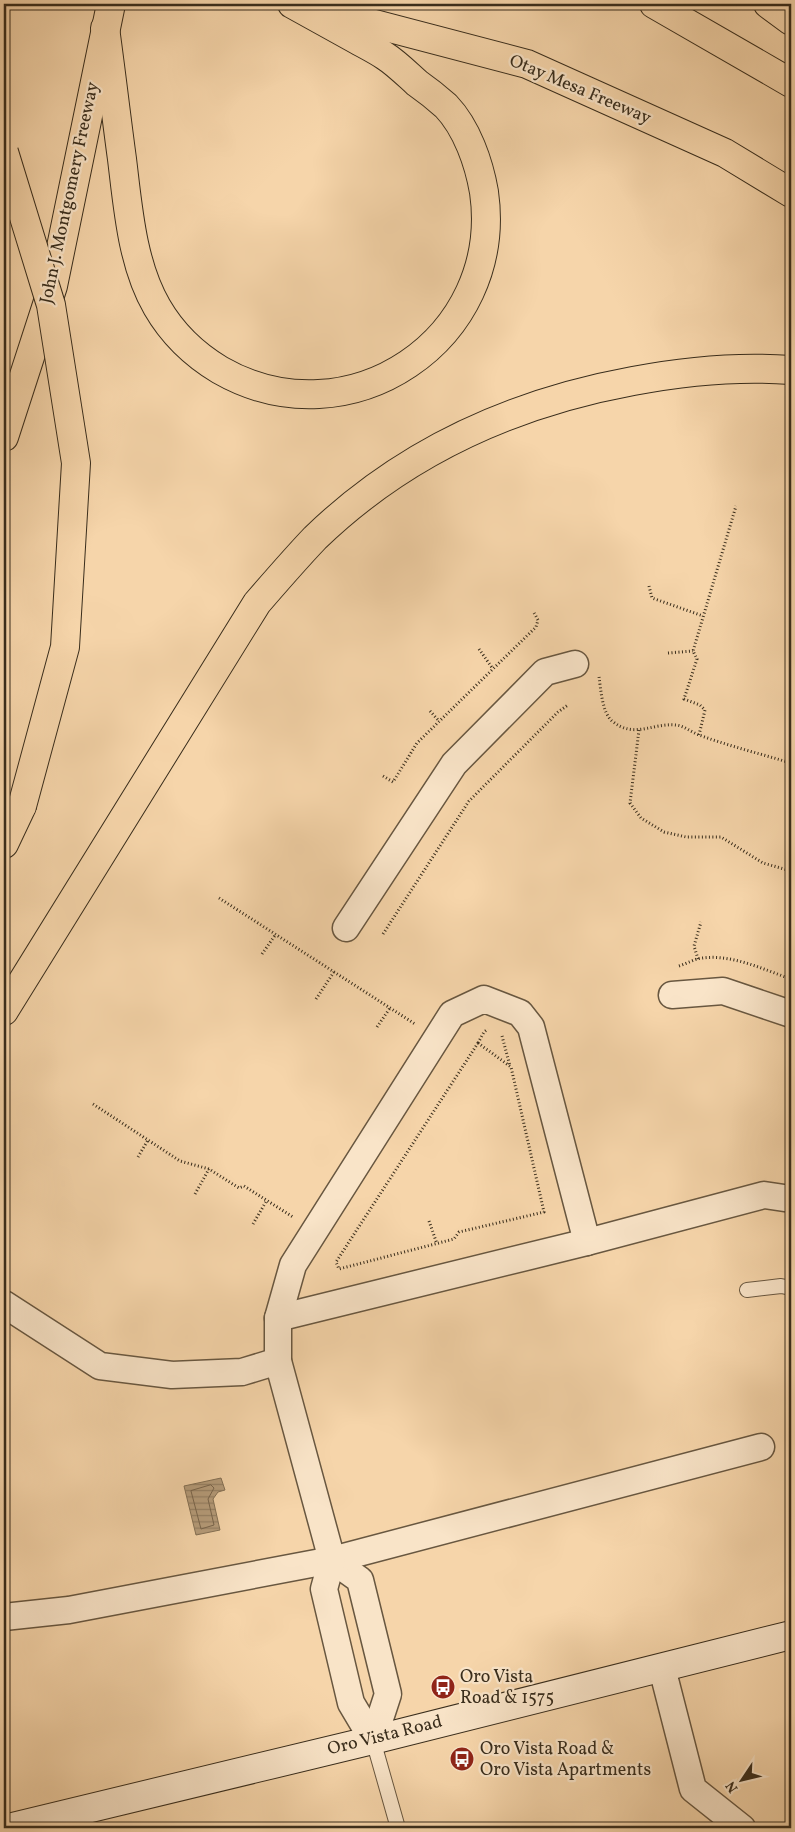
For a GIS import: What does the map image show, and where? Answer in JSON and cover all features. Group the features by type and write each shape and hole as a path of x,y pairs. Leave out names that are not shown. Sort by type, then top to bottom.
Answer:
{"highway":[{"path":"108,16 130,223 146,286 158,309 190,349 211,365 233,378 257,387 282,393 308,395 334,393 359,388 383,379 405,367 426,352 445,332 461,310 473,286 481,260 485,234 486,207 482,180 474,154 462,129 447,107 385,56 292,4"},
{"name":"Otay Mesa Freeway","path":"297,4 527,64 725,153 791,193"},
{"path":"654,4 791,82"},
{"path":"768,4 791,21"},
{"name":"John J. Montgomery Freeway","path":"4,437 53,286 108,16"},
{"path":"4,152 51,305 76,463 65,648 22,806 4,844"},
{"path":"4,1012 257,603 316,538 349,509 398,472 462,435 506,416 551,400 597,388 689,372 736,369 791,370"}],"main road":[{"name":"Oro Vista Road","path":"8,1828 373,1740 791,1635"}],"street":[{"path":"346,928 454,764 545,672 586,666"},
{"path":"672,995 723,991 791,1014"},
{"path":"373,1740 351,1703 324,1589 332,1560 278,1361 278,1318 293,1265 452,1014 484,999 520,1013 530,1027 587,1242"},
{"path":"278,1318 587,1242 764,1195 791,1199"},
{"path":"4,1304 100,1366 172,1375 242,1372 278,1361"},
{"path":"4,1617 69,1610 332,1560 761,1446"},
{"path":"332,1560 360,1580 388,1694 373,1740"},
{"path":"662,1668 693,1789 742,1828"}],"lane":[{"path":"748,1290 781,1286 791,1288"},
{"path":"373,1740 398,1828"}],"path":[{"path":"699,735 705,710 700,705 684,699 697,659 693,651 736,506"},
{"path":"649,586 652,598 703,616"},
{"path":"383,776 393,782 417,744 536,627 538,620 533,611"},
{"path":"479,649 493,669"},
{"path":"668,653 693,651"},
{"path":"586,666 611,720 626,728 639,730 677,725 699,735 791,763"},
{"path":"383,934 469,801 558,712 568,706"},
{"path":"430,711 439,721"},
{"path":"639,730 630,803 641,818 654,827 686,837 721,837 763,863 791,871"},
{"path":"219,898 417,1025"},
{"path":"698,959 694,946 700,922"},
{"path":"262,954 276,934"},
{"path":"316,999 334,972"},
{"path":"377,1028 390,1008"},
{"path":"496,1029 489,1028 484,1032 336,1262 339,1269 438,1244 454,1239 459,1232 544,1212 502,1032"},
{"path":"478,1043 510,1066"},
{"path":"93,1104 180,1161 209,1169 239,1188 244,1186 295,1218"},
{"path":"138,1157 148,1140"},
{"path":"195,1194 209,1169"},
{"path":"253,1224 267,1200"},
{"path":"429,1221 438,1244"}],"water":[{"path":"221,1478 225,1490 218,1492 213,1499 220,1530 196,1535 184,1486"}],"place":[{"name":"Oro Vista Road & 1575","path":"443,1687"},
{"name":"Oro Vista Road & Oro Vista Apartments","path":"462,1759"}]}
